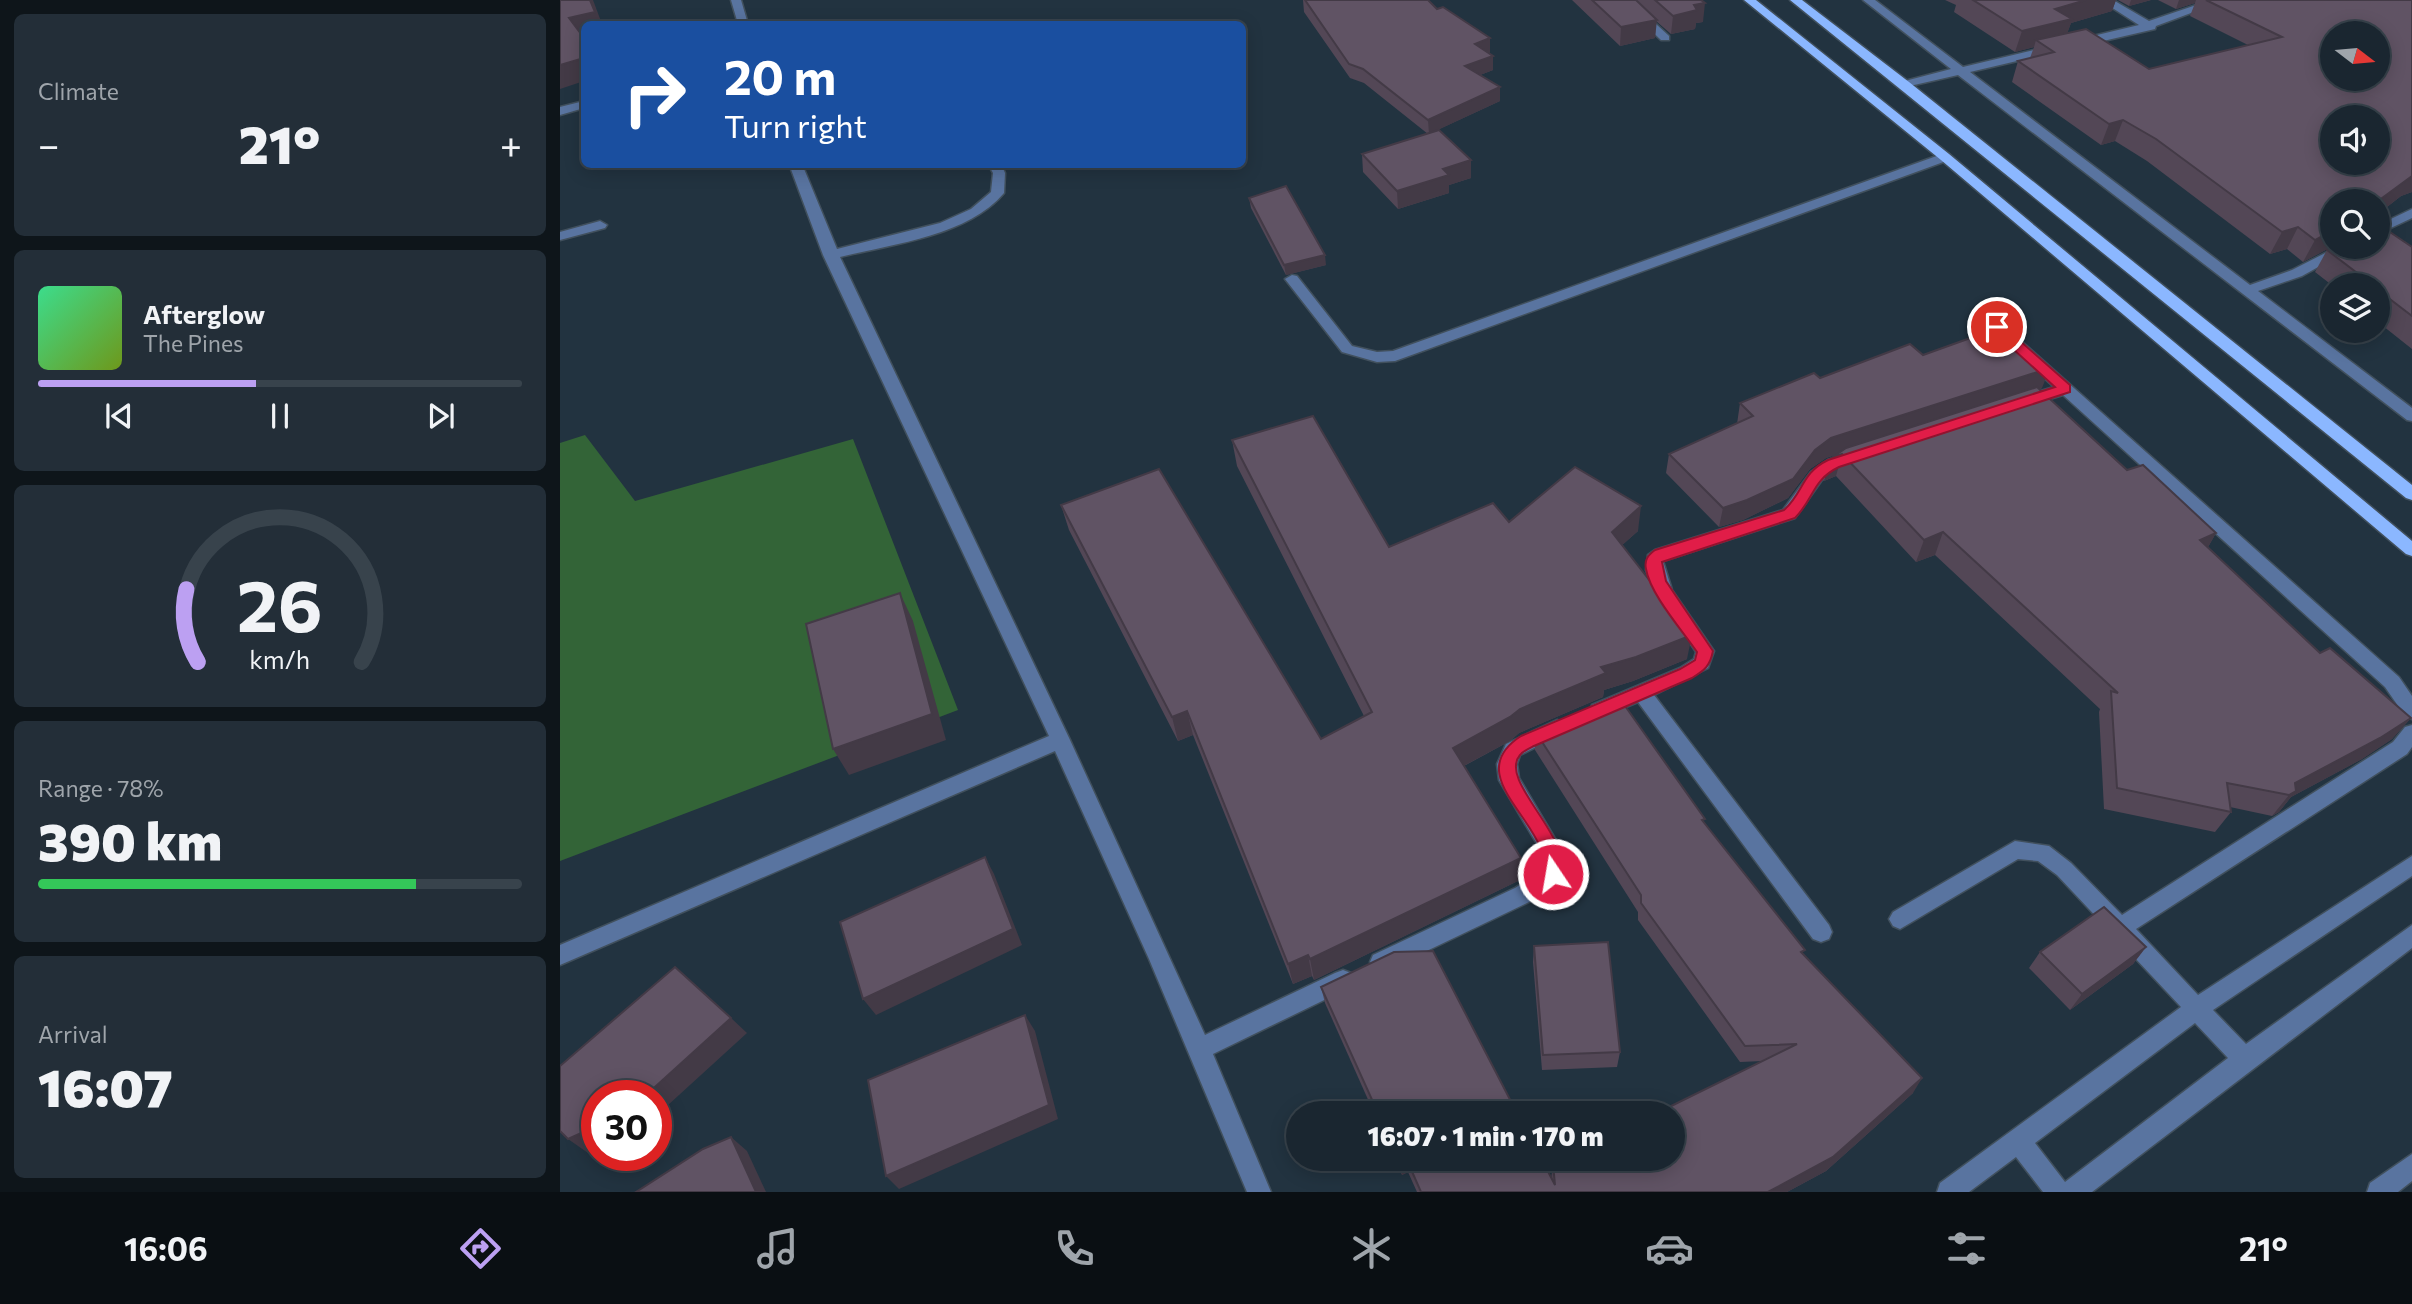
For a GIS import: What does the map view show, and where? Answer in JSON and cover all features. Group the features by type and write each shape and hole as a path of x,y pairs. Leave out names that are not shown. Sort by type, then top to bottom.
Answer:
{"main road":[{"path":"1749,0 1945,157 2412,550"},
{"path":"1795,0 1905,85 2412,494"}],"street":[{"path":"736,0 742,21"},
{"path":"1624,0 1665,38"},
{"path":"1868,0 1956,70 2412,416"},
{"path":"2105,0 2151,27"},
{"path":"1905,85 1956,70 2151,27 2221,0"},
{"path":"560,111 581,106"},
{"path":"1292,279 1347,349 1369,356 1395,356 1945,157"},
{"path":"797,168 830,255 1060,740 1200,1048 1259,1192"},
{"path":"830,255 945,226 976,212 997,192 999,173 996,168"},
{"path":"2390,224 2412,213"},
{"path":"560,236 600,225"},
{"path":"2248,290 2297,273 2324,259"},
{"path":"1980,312 2392,682 2412,711"},
{"path":"2003,409 2065,389"},
{"path":"1200,1048 1544,882 1553,874 1550,847 1509,780 1507,764 1513,750 1527,741 1702,663 1705,651 1659,583 1653,568 1654,559 1661,554 1789,514 1799,505 1809,482 1819,471 1868,452"},
{"path":"1642,692 1821,932"},
{"path":"2121,927 2400,748 2412,733"},
{"path":"560,955 1060,740"},
{"path":"1900,919 2015,850 2028,849 2054,859 2245,1059"},
{"path":"1949,1192 2197,1008 2412,865"},
{"path":"2072,1192 2412,935"},
{"path":"2019,1142 2058,1192"},
{"path":"2379,1192 2412,1166"}],"green space":[{"path":"585,435 635,501 853,439 958,710 560,861 560,443"}],"building":[{"path":"560,0 590,0 595,12 569,18 581,34 581,59 560,65"},
{"path":"1305,0 1428,0 1437,9 1443,7 1490,38 1475,44 1493,56 1465,66 1500,87 1428,120 1363,69 1349,64"},
{"path":"1592,0 1636,0 1657,20 1621,27"},
{"path":"1655,0 1701,0 1705,3 1694,5 1697,10 1673,16"},
{"path":"1973,0 2086,0 2055,9 2072,19 2022,31"},
{"path":"2206,0 2412,0 2412,176 2390,192 2390,189 2320,189 2320,237 2315,240 2298,227 2282,232 2156,139 2123,120 2109,124 2018,61 2054,52 2036,40 2086,29 2149,69 2282,37"},
{"path":"1439,130 1471,160 1443,169 1449,175 1397,191 1362,154"},
{"path":"1286,186 1325,255 1284,265 1249,198"},
{"path":"2390,232 2412,247 2412,316 2390,299 2390,273 2357,273 2339,259 2390,259"},
{"path":"2001,327 2050,368 1831,438 1815,450 1793,479 1747,500 1723,508 1669,454 1753,416 1740,403 1814,373 1820,378 1910,344 1923,355"},
{"path":"2037,387 2127,470 2143,465 2216,533 2200,540 2320,653 2330,648 2411,718 2380,738 2295,783 2296,791 2289,795 2227,783 2231,812 2117,788 2111,691 2118,693 1943,532 1924,540 1842,454 1830,459 1846,448"},
{"path":"1313,416 1389,547 1493,503 1509,522 1575,467 1641,506 1612,532 1692,635 1636,657 1601,667 1606,673 1520,709 1453,748 1521,858 1310,959 1308,955 1288,964 1187,711 1172,717 1061,505 1159,469 1321,739 1372,712 1232,440"},
{"path":"900,593 932,714 833,749 806,624"},
{"path":"1618,696 1705,819 1702,820 1805,950 1801,952 1922,1078 1833,1157 1768,1192 1421,1192 1412,1171 1548,1171 1555,1185 1554,1171 1685,1171 1685,1101 1681,1101 1797,1044 1745,1046 1641,903 1641,895 1535,731"},
{"path":"985,857 1013,929 863,999 840,922"},
{"path":"2104,907 2146,947 2082,994 2040,952"},
{"path":"1608,942 1620,1052 1543,1055 1534,946"},
{"path":"1433,951 1511,1101 1373,1101 1321,987 1394,952"},
{"path":"675,967 731,1018 663,1080 581,1080 581,1133 568,1139 560,1131 560,1066"},
{"path":"1025,1015 1049,1105 886,1176 868,1080"},
{"path":"731,1137 756,1192 636,1192 672,1171 703,1149"}],"route":[{"path":"1553,874 1550,847 1509,780 1507,764 1513,750 1527,741 1686,673 1702,663 1705,651 1659,583 1653,568 1654,559 1661,554 1789,514 1799,505 1809,482 1819,471 1833,464 2065,389 1997,327"}]}
